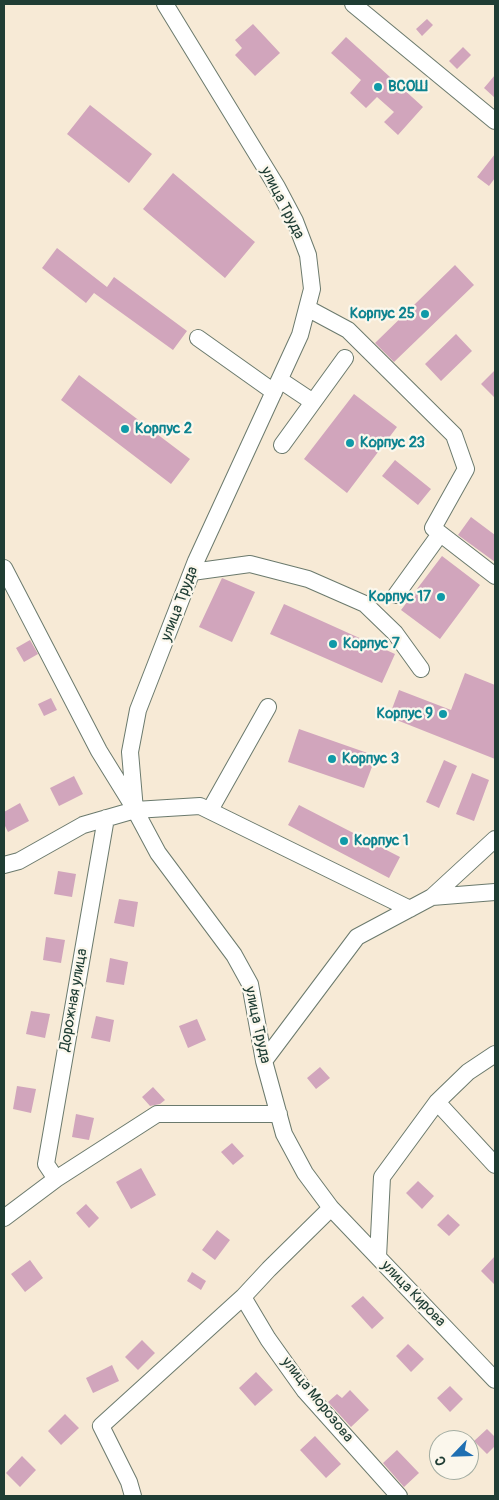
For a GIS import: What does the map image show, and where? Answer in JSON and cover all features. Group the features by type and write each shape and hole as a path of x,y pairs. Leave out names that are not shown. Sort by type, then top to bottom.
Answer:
{"street":[{"name":"улица Труда","path":"165,4 277,187 295,221 308,255 312,289 300,336 192,572 138,710 130,752 135,810 158,853 234,955 250,984 264,1060 284,1134 305,1173 331,1208"},
{"path":"353,4 495,121"},
{"path":"307,308 348,330 454,435 466,469 433,528 495,576"},
{"path":"198,338 277,386 313,402"},
{"path":"282,445 345,358"},
{"path":"396,595 440,534"},
{"path":"192,572 250,564 308,579 365,604 395,633 421,669"},
{"path":"4,568 99,751 135,810"},
{"path":"210,810 268,707"},
{"path":"4,865 19,861 83,825 106,818 135,810 200,806 410,909"},
{"name":"Дорожная улица","path":"56,1179 46,1164 106,818"},
{"path":"264,1060 357,937 432,897 495,839"},
{"path":"432,897 495,892"},
{"path":"378,1257 382,1177 437,1102 468,1072 495,1054"},
{"path":"437,1102 495,1165"},
{"path":"4,1218 56,1179 157,1114 279,1114"},
{"path":"133,1496 129,1482 101,1426 243,1297 331,1208"},
{"name":"улица Кирова","path":"331,1208 495,1380"},
{"name":"улица Морозова","path":"243,1297 268,1339 305,1391 399,1496"}],"building":[{"path":"427,19 433,25 422,36 416,29"},
{"path":"253,24 280,53 255,76 235,55 242,48 235,40"},
{"name":"ВСОШ","path":"346,37 423,107 398,135 384,122 394,112 377,97 366,108 350,93 361,80 331,53"},
{"path":"463,47 471,55 457,69 449,61"},
{"path":"495,75 495,98 484,88"},
{"path":"90,105 152,154 129,183 67,134"},
{"path":"495,154 495,178 489,186 477,177"},
{"path":"173,173 255,242 225,278 143,209"},
{"path":"57,248 107,287 114,277 187,331 173,350 94,293 86,303 42,268"},
{"name":"Корпус 25","path":"455,265 474,285 394,362 375,343"},
{"path":"456,334 472,351 441,381 425,364"},
{"path":"495,370 495,398 481,384"},
{"name":"Корпус 2","path":"79,375 190,459 171,484 61,400"},
{"name":"Корпус 23","path":"354,394 397,427 347,493 304,459"},
{"path":"395,460 431,489 418,505 382,476"},
{"path":"471,517 495,535 495,562 458,535"},
{"name":"Корпус 17","path":"442,556 480,585 440,639 401,610"},
{"path":"222,578 255,592 232,642 199,627"},
{"name":"Корпус 7","path":"284,604 395,654 382,683 270,634"},
{"path":"30,640 38,654 24,662 16,648"},
{"name":"Корпус 9","path":"465,673 495,685 495,759 389,717 399,690 451,710"},
{"path":"51,698 57,710 44,716 38,704"},
{"name":"Корпус 3","path":"299,729 376,756 364,788 288,762"},
{"path":"444,760 457,766 439,808 426,802"},
{"path":"472,773 489,780 474,821 456,814"},
{"path":"74,776 83,794 59,806 50,788"},
{"path":"20,803 29,821 8,832 4,824 4,812"},
{"name":"Корпус 1","path":"299,805 400,857 389,878 288,825"},
{"path":"58,871 76,874 72,897 54,894"},
{"path":"119,899 138,902 134,927 114,923"},
{"path":"46,937 65,940 61,963 43,960"},
{"path":"110,958 128,962 124,985 106,982"},
{"path":"31,1011 50,1014 45,1038 26,1034"},
{"path":"96,1016 114,1020 110,1042 91,1038"},
{"path":"197,1019 206,1040 188,1048 179,1026"},
{"path":"320,1067 330,1078 316,1089 307,1078"},
{"path":"17,1086 36,1089 31,1113 13,1109"},
{"path":"153,1087 165,1100 160,1104 150,1106 142,1097"},
{"path":"76,1114 94,1118 89,1140 72,1137"},
{"path":"232,1143 244,1156 233,1165 221,1152"},
{"path":"141,1168 156,1195 131,1209 116,1182"},
{"path":"418,1181 434,1196 422,1209 406,1193"},
{"path":"86,1204 99,1218 89,1228 76,1213"},
{"path":"448,1214 460,1225 449,1236 437,1225"},
{"path":"217,1230 230,1240 215,1260 202,1250"},
{"path":"495,1256 495,1285 481,1271"},
{"path":"30,1260 43,1278 25,1292 11,1274"},
{"path":"192,1272 206,1281 201,1290 187,1281"},
{"path":"363,1296 384,1318 372,1329 351,1306"},
{"path":"142,1340 155,1353 138,1370 125,1357"},
{"path":"408,1344 424,1359 411,1372 396,1356"},
{"path":"112,1365 119,1381 93,1393 86,1378"},
{"path":"256,1372 273,1390 255,1406 239,1388"},
{"path":"450,1386 463,1399 450,1412 437,1398"},
{"path":"350,1390 369,1410 351,1427 328,1402 337,1394 342,1398"},
{"path":"65,1414 79,1428 61,1445 48,1431"},
{"path":"487,1429 495,1437 495,1446 487,1454 479,1446 479,1436"},
{"path":"315,1436 341,1464 326,1478 300,1450"},
{"path":"397,1450 419,1473 404,1487 383,1463"},
{"path":"22,1456 36,1470 20,1487 6,1473"}],"place":[{"name":"ВСОШ","path":"378,87"},
{"name":"Корпус 25","path":"425,314"},
{"name":"Корпус 2","path":"125,429"},
{"name":"Корпус 23","path":"350,443"},
{"name":"Корпус 17","path":"441,597"},
{"name":"Корпус 7","path":"333,644"},
{"name":"Корпус 9","path":"443,714"},
{"name":"Корпус 3","path":"332,759"},
{"name":"Корпус 1","path":"344,841"}]}
